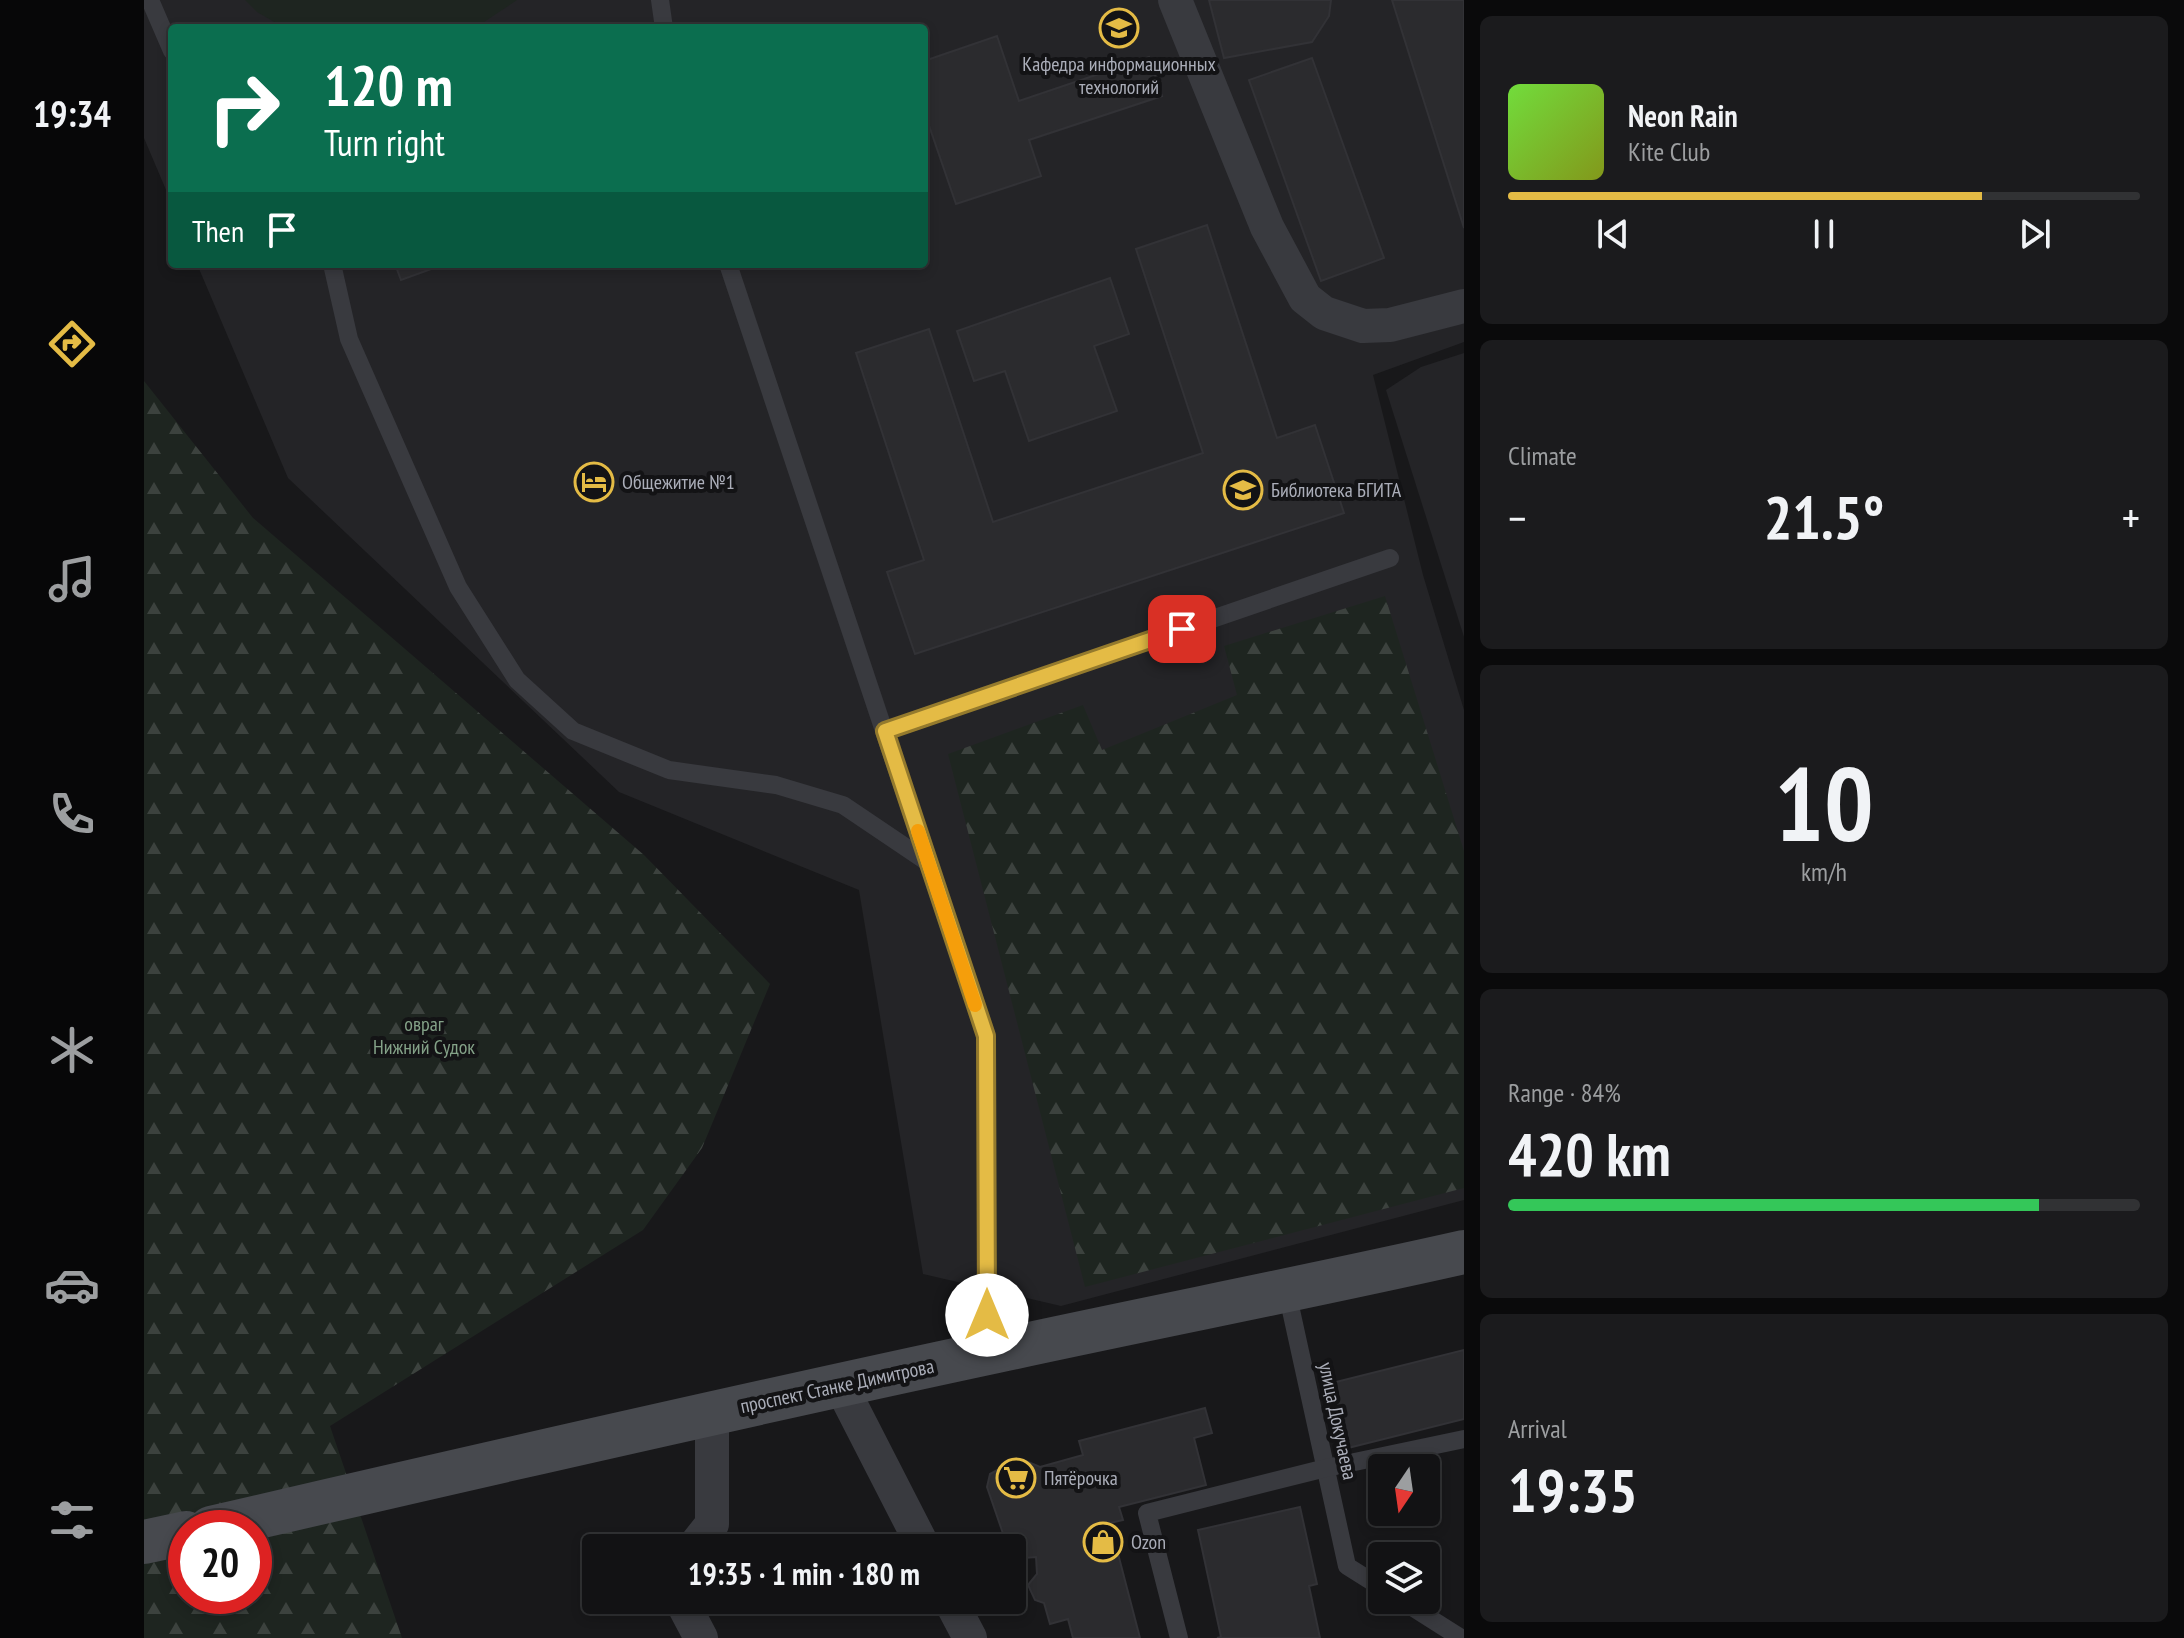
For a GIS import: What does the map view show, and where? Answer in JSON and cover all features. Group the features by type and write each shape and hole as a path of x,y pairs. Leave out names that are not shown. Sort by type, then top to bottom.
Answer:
{"main road":[{"name":"проспект Станке Димитрова","path":"272,1514 712,1412 1464,1252"},
{"path":"144,1542 168,1537"}],"street":[{"path":"1175,0 1267,227 1305,298 1324,313 1363,326 1390,325 1464,306"},
{"path":"841,1386 917,1534"},
{"path":"704,1534 712,1524 712,1412"},
{"path":"688,1614 701,1638"},
{"path":"957,1614 970,1638"}],"lane":[{"path":"150,0 168,42"},
{"path":"660,0 663,24"},
{"path":"333,268 349,339 458,587 517,680 573,731 669,770 776,785 843,805 929,863"},
{"path":"729,268 986,1036 987,1315 997,1351"},
{"path":"885,731 1390,558"},
{"name":"улица Докучаева","path":"1287,1292 1347,1566 1368,1579"},
{"path":"1179,1638 1147,1513 1326,1468 1464,1439"},
{"path":"1423,1614 1461,1638"}],"shaded area":[{"path":"144,0 1464,0 1464,342 1373,375 1423,575 1464,710 1464,1200 1061,1306 923,1274 859,890 619,792 288,478 199,268 928,268 928,24 168,24 168,195 144,138"},
{"path":"1464,353 1464,637 1386,390 1421,367"}],"green space":[{"path":"245,0 517,0 481,24 278,24 257,12"},
{"name":"овраг Нижний Судок","path":"144,381 253,518 644,855 770,984 702,1148 643,1230 330,1426 402,1638 144,1638"},
{"path":"1385,596 1464,851 1464,1188 1085,1287 948,754 1083,705 1102,750 1237,695 1224,646"}],"building":[{"path":"1209,0 1331,0 1329,16 1312,42 1224,58"},
{"path":"1392,0 1464,0 1464,228"},
{"path":"997,36 1019,101 1149,57 1162,96 1029,140 1041,176 956,204 928,123 928,60"},
{"path":"1312,58 1384,258 1321,281 1249,80"},
{"path":"1207,225 1277,438 1315,425 1344,513 915,654 887,572 924,560 856,353 929,329 993,522 1203,453 1136,249"},
{"path":"396,268 434,268 401,280"},
{"path":"1110,278 1129,334 1094,346 1117,411 1029,441 1005,371 974,381 957,331"},
{"path":"1464,1350 1464,1419 1348,1448 1332,1383"},
{"path":"1205,1408 1212,1433 1194,1438 1206,1485 1119,1507 1123,1520 1110,1523 1140,1638 1073,1638 1068,1619 1050,1624 1044,1603 1035,1600 1028,1585 1037,1574 1036,1557 1026,1558 1026,1534 1003,1534 987,1487 990,1474 1014,1461 1026,1461 1040,1467 1083,1455 1079,1441"},
{"path":"1300,1507 1317,1584 1309,1586 1320,1638 1217,1638 1221,1637 1198,1530"}],"slow traffic":[{"path":"918,831 975,1005"}],"place":[{"name":"Кафедра информационных технологий","path":"1119,28"},
{"name":"Общежитие №1","path":"594,482"},
{"name":"Библиотека БГИТА","path":"1243,490"},
{"name":"Пятёрочка","path":"1016,1478"},
{"name":"Ozon","path":"1103,1542"}],"route":[{"path":"987,1315 986,1036 885,731 1182,629"}]}
